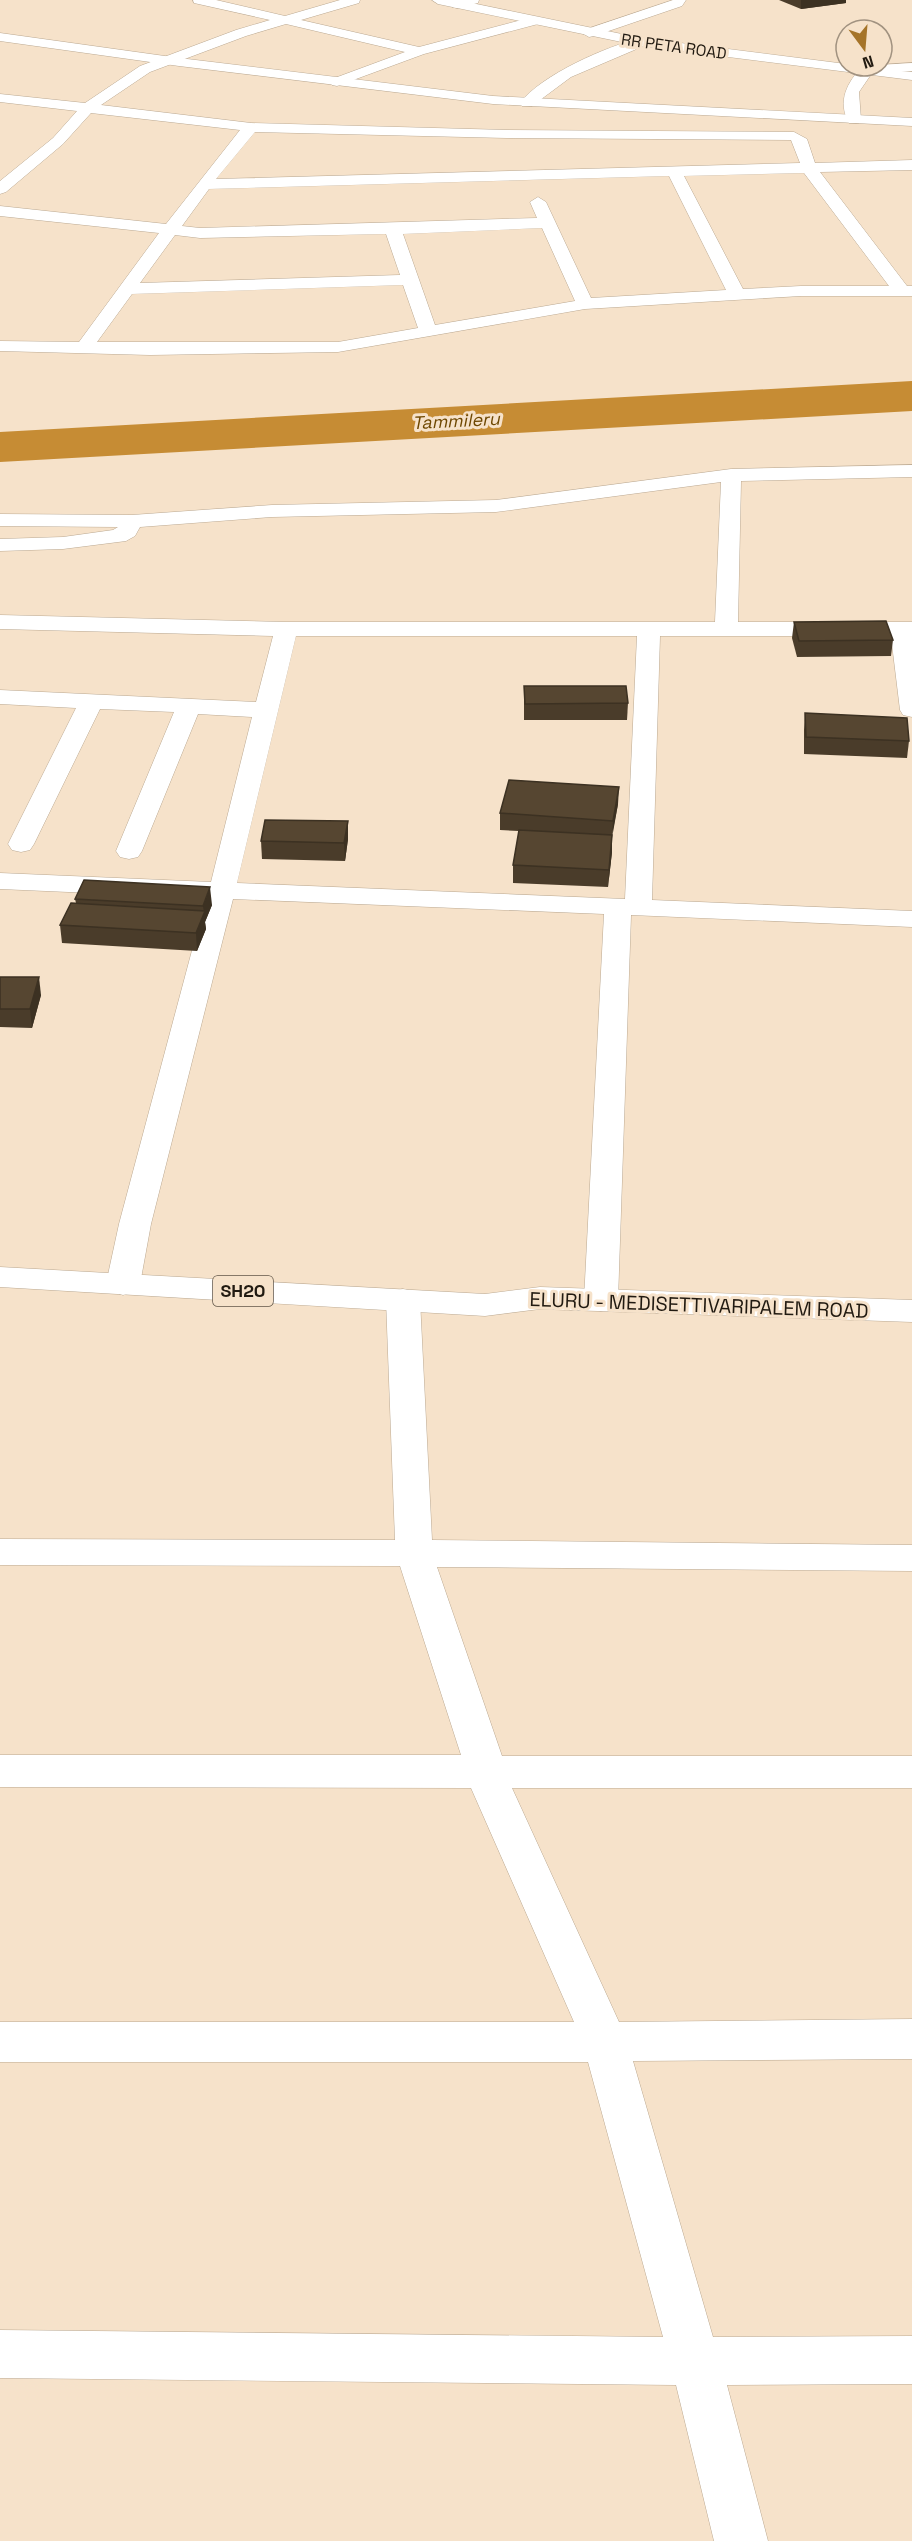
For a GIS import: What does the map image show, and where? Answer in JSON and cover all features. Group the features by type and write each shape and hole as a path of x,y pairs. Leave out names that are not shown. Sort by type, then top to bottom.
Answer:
{"street":[{"path":"199,0 418,51"},
{"path":"0,189 58,141 87,109 145,69 241,33 354,0"},
{"name":"RR PETA ROAD","path":"438,0 641,42 834,65"},
{"path":"457,4 473,0"},
{"path":"589,33 681,0"},
{"path":"337,81 418,51 533,21"},
{"path":"0,37 171,61 527,103 912,122"},
{"path":"527,103 538,92 571,72 641,42"},
{"path":"894,68 912,67"},
{"name":"RR PETA ROAD","path":"894,73 912,76"},
{"path":"854,120 850,103 853,85 860,78"},
{"path":"0,98 251,127 511,145 780,135 800,139 809,168 907,291"},
{"path":"84,348 204,184 251,127"},
{"path":"511,145 585,304"},
{"path":"204,184 912,165"},
{"path":"674,171 737,294"},
{"path":"0,211 200,232 393,229 547,223"},
{"path":"393,229 428,332"},
{"path":"127,289 411,280"},
{"path":"0,346 150,350 338,346 585,304 801,291 907,291"},
{"path":"0,520 132,521 272,511 496,506 731,475 912,471"},
{"path":"726,629 731,475"},
{"path":"0,544 63,543 118,536 127,531 132,521"},
{"path":"0,622 286,629 907,629 912,710"},
{"path":"123,1284 135,1224 222,890 286,629"},
{"path":"601,1300 649,630"},
{"path":"1,699 266,710"},
{"path":"21,844 91,702"},
{"path":"129,851 189,706"},
{"path":"0,881 912,918"},
{"name":"SH20","path":"0,1277 403,1300"},
{"name":"ELURU - MEDISETTIVARIPALEM ROAD","path":"403,1300 486,1305 540,1298 912,1311"},
{"path":"403,1300 414,1553 494,1794 604,2042 695,2361 741,2541"},
{"path":"0,1552 912,1558"},
{"path":"0,1771 912,1772"},
{"path":"0,2042 604,2042 912,2039"},
{"path":"0,2354 695,2361 912,2360"}],"building":[{"path":"886,621 893,640 799,641 794,622"},
{"path":"524,686 626,686 628,703 525,704"},
{"path":"805,713 907,718 909,741 806,737"},
{"path":"509,780 619,787 613,821 500,813"},
{"path":"265,820 348,821 344,843 261,841"},
{"path":"519,830 612,835 609,870 513,865"},
{"path":"84,880 210,887 203,906 75,899"},
{"path":"71,903 205,911 196,933 60,925"},
{"path":"0,977 39,977 30,1009 0,1009"}],"waterway":[{"name":"Tammileru","path":"0,447 912,396"}]}
